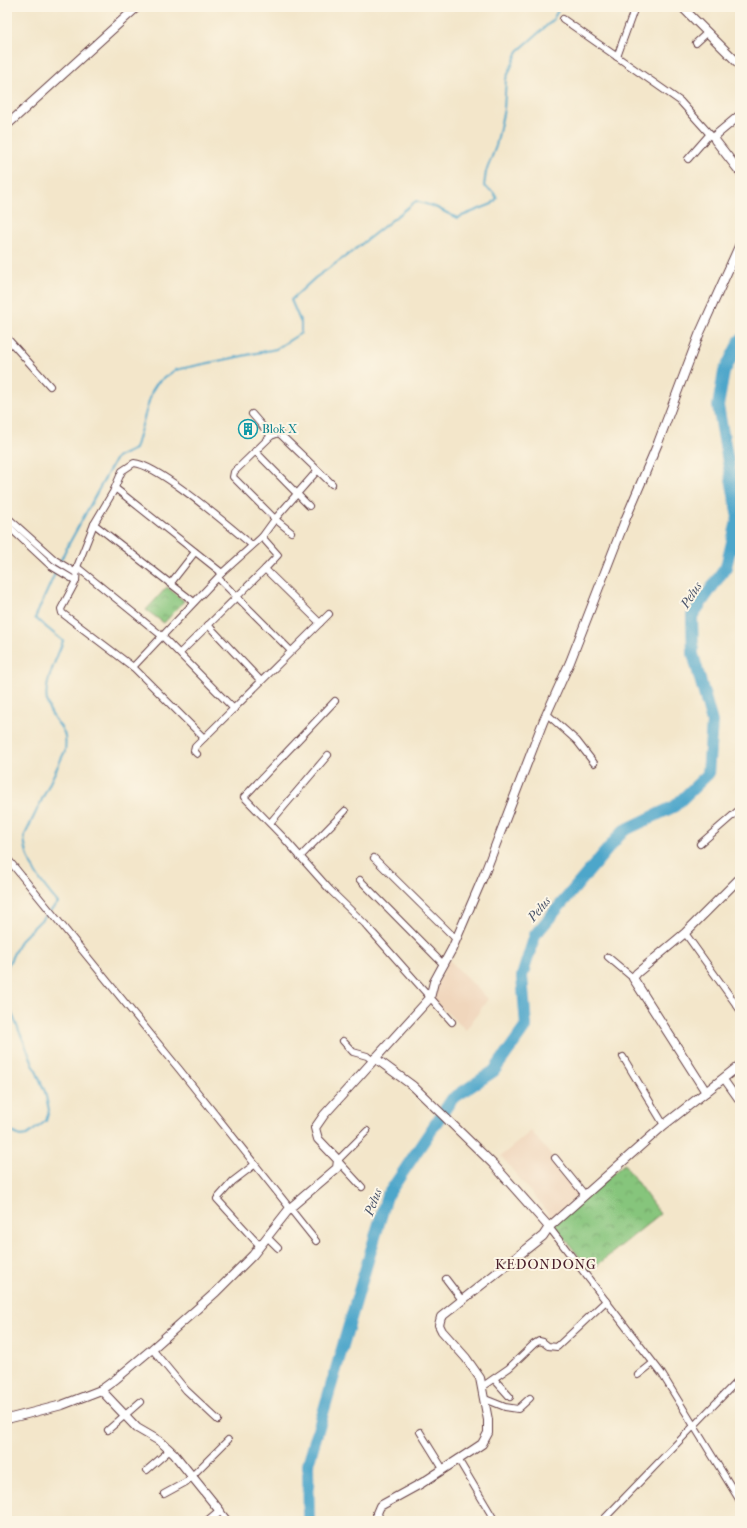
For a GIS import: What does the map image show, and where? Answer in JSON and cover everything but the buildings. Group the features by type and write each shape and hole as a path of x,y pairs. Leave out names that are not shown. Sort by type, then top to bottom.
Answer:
{"street":[{"path":"7,125 137,7"},
{"path":"617,57 635,7"},
{"path":"682,7 740,65"},
{"path":"563,19 680,101 740,172"},
{"path":"696,43 708,32"},
{"path":"688,159 740,115"},
{"path":"362,1187 318,1139 314,1128 430,998 434,982 444,965 486,870 546,714 570,662 626,518 658,443 699,335 740,244"},
{"path":"7,338 50,386"},
{"path":"252,414 271,436"},
{"path":"291,532 275,519 232,475 255,451 276,433 281,434 317,471 332,484"},
{"path":"255,451 309,506"},
{"path":"204,738 133,667 62,613 61,607 76,581 77,570 94,524 115,488 122,471 128,465 134,463 146,465 202,504 252,545"},
{"path":"133,667 222,573 262,536 317,471"},
{"path":"115,488 222,573"},
{"path":"7,517 53,563 59,572 76,581"},
{"path":"94,524 194,602"},
{"path":"7,525 53,563 77,570 162,636 234,709"},
{"path":"180,653 278,555 262,536"},
{"path":"170,584 195,552"},
{"path":"265,569 320,623"},
{"path":"218,578 291,651"},
{"path":"197,754 194,751 195,747 329,614"},
{"path":"208,625 261,681"},
{"path":"335,701 244,797 270,823 330,890 365,924 452,1022"},
{"path":"546,714 577,741 594,763"},
{"path":"270,823 328,755"},
{"path":"700,844 740,809"},
{"path":"300,857 345,811"},
{"path":"7,858 179,1069 316,1241"},
{"path":"374,858 456,939"},
{"path":"633,978 685,933 740,878"},
{"path":"360,880 444,965"},
{"path":"685,933 740,1010"},
{"path":"608,956 633,978 706,1092"},
{"path":"343,1042 353,1052 374,1059 412,1086 493,1164 549,1227 653,1363 740,1501"},
{"path":"623,1057 664,1125"},
{"path":"379,1521 377,1512 380,1506 482,1444 488,1433 488,1420 483,1386 477,1371 442,1331 439,1325 441,1317 543,1236 549,1227 664,1125 740,1065"},
{"path":"723,1078 740,1102"},
{"path":"7,1420 62,1405 101,1390 152,1349 216,1292 260,1246 290,1208 336,1168 338,1161 367,1131"},
{"path":"555,1158 585,1195"},
{"path":"254,1165 234,1181 217,1199 260,1246"},
{"path":"267,1237 278,1248"},
{"path":"446,1279 462,1300"},
{"path":"483,1386 509,1368 536,1343 543,1342 548,1346 557,1347 606,1301"},
{"path":"152,1349 186,1390 218,1420"},
{"path":"638,1375 653,1363"},
{"path":"494,1378 510,1397"},
{"path":"602,1521 740,1378"},
{"path":"101,1390 137,1428 161,1442 170,1450 192,1475 228,1521"},
{"path":"485,1399 506,1407 518,1408 530,1398"},
{"path":"108,1430 140,1402"},
{"path":"420,1432 443,1469"},
{"path":"164,1494 186,1482 228,1440"},
{"path":"147,1470 170,1450"},
{"path":"458,1459 494,1521"},
{"path":"208,1521 220,1512"}],"shaded area":[{"path":"449,960 488,999 466,1030 431,998"},
{"path":"531,1131 581,1192 552,1218 501,1156"}],"green space":[{"path":"167,587 184,601 164,623 146,610"},
{"path":"624,1164 660,1214 590,1271 554,1224"}],"waterway":[{"path":"7,967 20,941 58,903 35,873 25,847 24,837 65,751 66,743 64,732 52,716 49,709 46,693 50,675 63,641 35,618 65,551 116,458 135,449 152,391 157,383 175,370 276,349 301,333 301,323 291,300 315,278 349,254 416,201 435,207 457,218 492,204 497,198 493,192 484,186 486,172 496,146 504,109 506,79 518,51 552,21 560,7"},
{"name":"Pelus","path":"309,1521 308,1464 387,1196 452,1099 494,1071 526,1026 522,976 535,935 623,831 675,806 708,774 712,722 693,654 692,616 726,567 738,517 718,406 724,372 740,340"},
{"path":"7,1002 45,1092 49,1110 46,1121 27,1135 20,1136 7,1129"}],"place":[{"name":"Blok X","path":"248,429"}],"district":[{"name":"KEDONDONG","path":"546,1264"}]}
